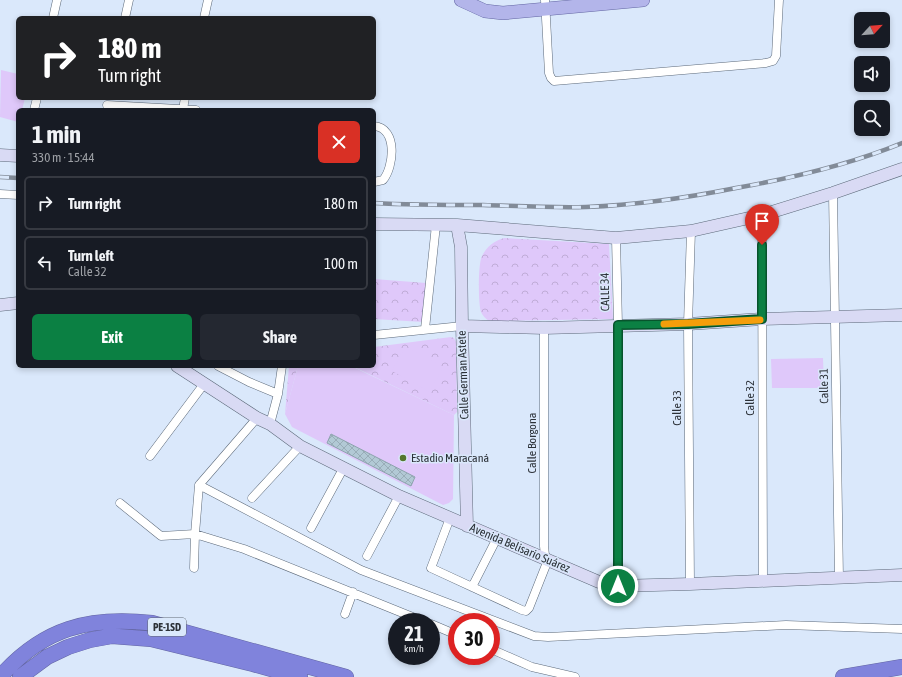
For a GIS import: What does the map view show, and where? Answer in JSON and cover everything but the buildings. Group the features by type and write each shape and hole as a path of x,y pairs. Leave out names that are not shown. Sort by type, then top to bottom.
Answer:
{"highway":[{"name":"PE-1SD","path":"0,677 12,663 50,636 69,628 88,623 128,620 152,623 346,677"},
{"name":"PE-1SD","path":"20,677 47,657 68,647 112,636 150,639 300,677"},
{"path":"843,677 902,667"}],"main road":[{"path":"461,0 485,11 503,13 545,5 643,0"}],"street":[{"path":"53,16 57,0"},
{"path":"125,16 129,0"},
{"path":"204,16 208,0"},
{"path":"545,5 549,73 550,78 554,81 766,63 773,61 776,56 780,0"},
{"path":"107,104 168,108"},
{"path":"376,126 386,131 391,140 392,148 388,174 383,180 376,182"},
{"path":"0,155 16,156"},
{"path":"376,227 457,225 616,238 691,231 762,215 833,193 902,169"},
{"name":"Calle 31","path":"833,193 840,578"},
{"path":"0,194 16,195"},
{"name":"Calle 32","path":"762,215 763,581"},
{"path":"425,329 436,225"},
{"name":"Calle German Astete","path":"457,225 461,247 468,526"},
{"name":"Calle 33","path":"690,584 688,324 691,231"},
{"name":"CALLE 34","path":"616,238 618,325 618,586"},
{"path":"0,305 16,304"},
{"path":"376,335 462,326 544,328 688,324 762,319 902,315"},
{"name":"Calle Borgona","path":"472,587 526,611 529,608 546,566 544,546 544,328"},
{"name":"Avenida Belisario Suárez","path":"180,368 257,418 270,424 300,446 399,496 599,582 618,586 902,575"},
{"path":"222,368 249,382 278,394"},
{"path":"270,424 278,394 282,368"},
{"path":"150,456 204,384"},
{"path":"194,568 199,485 257,418"},
{"path":"252,498 300,446"},
{"path":"311,528 344,467"},
{"path":"199,485 361,570 534,636 548,637 786,625 902,629"},
{"path":"367,556 399,496"},
{"path":"120,503 161,536 195,534 244,548 403,613"},
{"path":"450,518 431,568 472,587 496,538"},
{"path":"345,614 353,592"},
{"path":"500,653 532,667 575,677"}],"green space":[{"path":"1,70 16,74 16,100 24,100 22,108 16,108 16,121 0,117"},
{"path":"504,238 609,244 613,319 489,321 481,312 479,300 481,260 484,252 494,242"},
{"path":"376,279 426,283 423,322 376,319"},
{"path":"451,337 454,338 456,342 457,412 454,415 356,368 376,368 376,347"},
{"path":"405,347 443,367 430,392 392,371"},
{"path":"823,358 824,388 772,388 771,359"},
{"path":"289,368 297,368 285,414"},
{"name":"Estadio Maracaná","path":"297,368 355,368 454,415 453,499 449,503 443,505 292,427 285,414"}],"railway":[{"path":"376,203 573,207 642,203 698,195 799,175 862,158 902,143"},
{"path":"0,177 16,178"}],"slow traffic":[{"path":"664,324 760,320"}],"place":[{"name":"Estadio Maracaná","path":"403,458"}],"route":[{"path":"618,586 618,325 688,324 762,319 762,245"}]}
